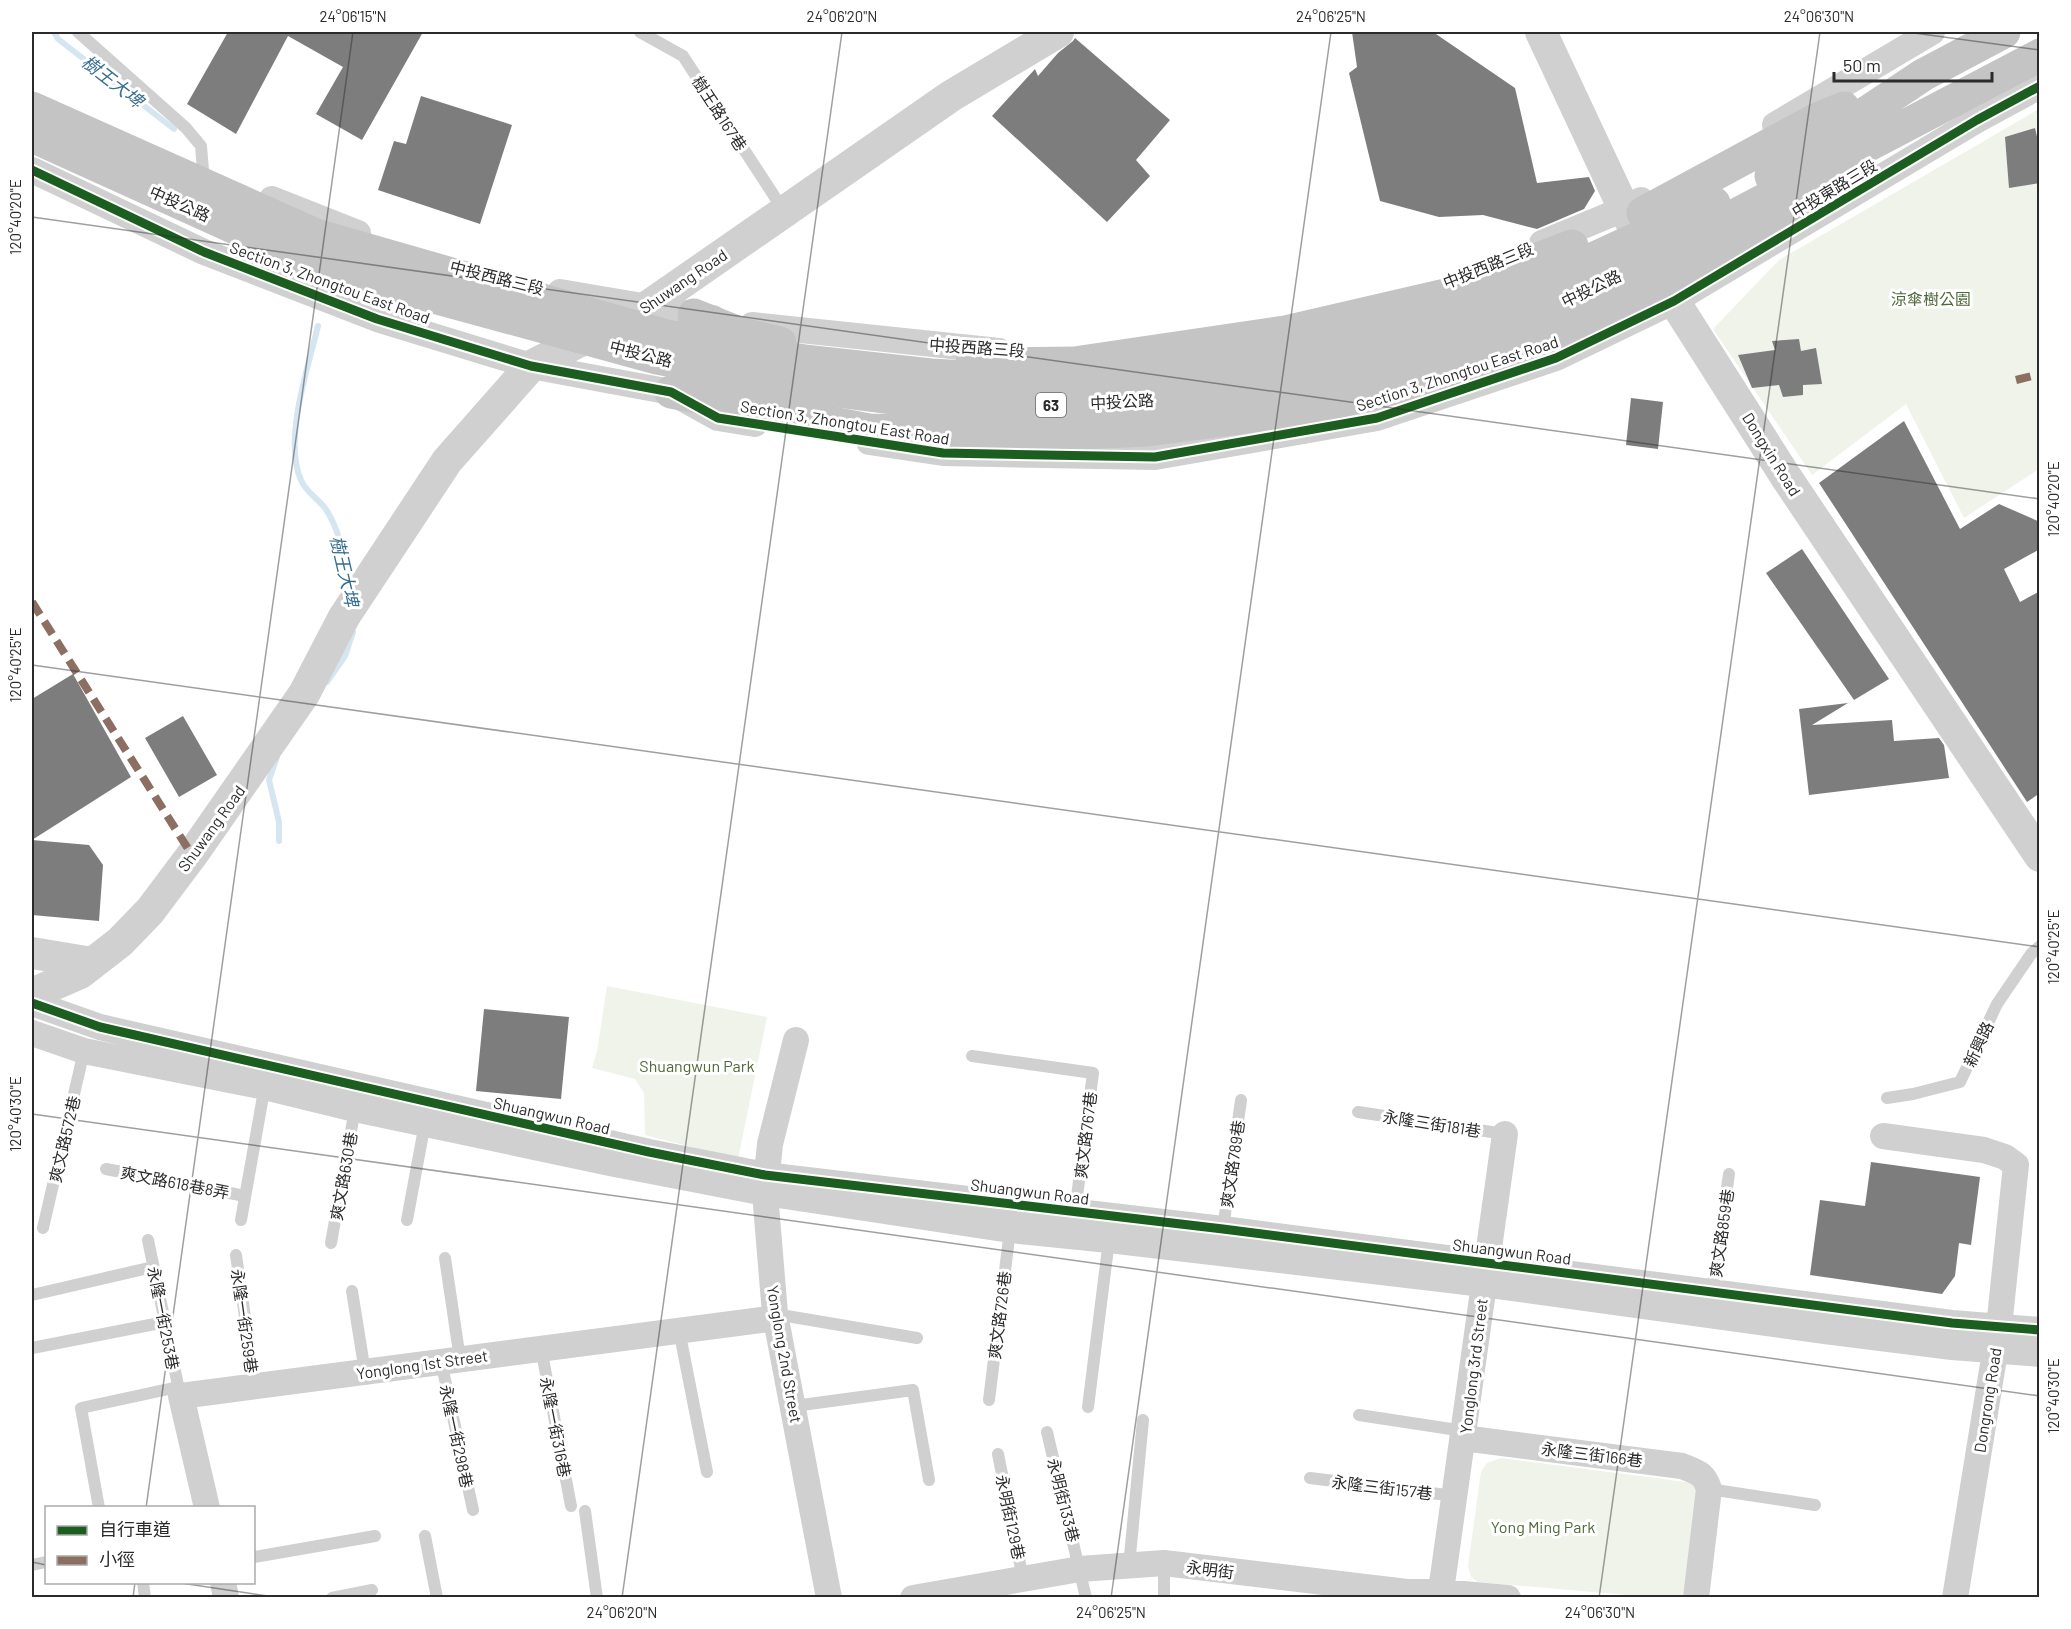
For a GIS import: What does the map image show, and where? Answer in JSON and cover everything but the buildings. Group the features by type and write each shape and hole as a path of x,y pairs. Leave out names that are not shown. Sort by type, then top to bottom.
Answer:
{"main road":[{"name":"中投公路","path":"32,108 316,235 667,336 804,361 931,375 1070,383 1193,373 1456,322 1766,179 1923,75 2004,32"},
{"name":"中投公路","path":"32,136 317,265 657,358 821,389 923,402 1053,405 1185,398 1386,363 1448,346 1557,304 1667,251 2040,55"},
{"path":"694,315 742,334 805,349 996,364 1075,363 1285,332 1445,295 1606,233 1817,119 1923,75"},
{"path":"671,392 868,430 1057,434 1147,430 1303,410 1405,386 1562,332 1667,284 1766,229 1786,208 1806,178"}],"street":[{"name":"Shuwang Road","path":"32,994 80,973 120,942 150,910 192,855 304,694 344,617 447,461 531,366 647,307 951,96 1058,32"},
{"name":"Dongxin Road","path":"1541,32 1624,209 1674,301 1786,477 2040,856"},
{"name":"中投西路三段","path":"32,90 56,104 203,170 340,227 445,264 540,289 741,323 1012,352 1227,338 1451,281 1624,209 1734,149 1932,32"},
{"name":"中投東路三段","path":"1674,301 2040,86"},
{"name":"Section 3, Zhongtou East Road","path":"32,170 204,252 377,319 531,366 671,392 718,418 943,453 1155,457 1377,418 1556,358 1674,301"},
{"path":"312,294 293,272 296,240 315,226 340,227"},
{"path":"32,953 92,963"},
{"name":"Shuangwun Road","path":"32,1003 100,1028 267,1077 355,1108 610,1163 765,1184 1075,1212 1223,1229 1825,1331 1996,1339 2040,1330"},
{"name":"Shuangwun Road","path":"32,1033 84,1051 267,1077 649,1152 765,1184 1010,1230 1484,1273 1712,1291 1845,1310 1996,1339 2040,1354"},
{"name":"Yonglong 2nd Street","path":"796,1040 770,1144 765,1184 776,1316 830,1598"},
{"name":"Yonglong 3rd Street","path":"1440,1595 1505,1134"},
{"name":"Dongrong Road","path":"1883,1136 1984,1150 2005,1157 2016,1165 1996,1339 1955,1598"},
{"name":"Yonglong 1st Street","path":"179,1392 255,1386 365,1372 776,1316"},
{"path":"179,1392 207,1506"},
{"name":"永隆三街166巷","path":"1464,1434 1682,1466 1698,1472 1706,1479 1709,1489"},
{"path":"1696,1598 1709,1489"},
{"name":"永明街","path":"913,1598 1080,1569 1164,1563 1407,1592 1508,1598"}],"lane":[{"path":"78,32 186,128 201,146 203,170"},
{"name":"樹王路167巷","path":"640,32 682,56 784,210"},
{"name":"新興路","path":"1887,1098 1960,1082 1997,1004 2031,954 2040,946"},
{"name":"爽文路572巷","path":"43,1227 84,1051"},
{"name":"爽文路767巷","path":"972,1056 1094,1073 1075,1212"},
{"path":"241,1220 267,1077"},
{"name":"爽文路789巷","path":"1223,1229 1241,1100"},
{"name":"爽文路630巷","path":"331,1243 355,1108"},
{"name":"永隆三街181巷","path":"1358,1112 1505,1134"},
{"path":"407,1220 425,1123"},
{"name":"爽文路618巷8弄","path":"106,1169 245,1196"},
{"name":"爽文路859巷","path":"1712,1291 1729,1174"},
{"name":"爽文路726巷","path":"989,1400 1010,1230"},
{"name":"永隆一街253巷","path":"148,1240 179,1392"},
{"path":"1088,1407 1109,1240"},
{"name":"永隆一街259巷","path":"236,1255 255,1386"},
{"name":"永隆一街298巷","path":"445,1258 451,1360 473,1510"},
{"path":"32,1295 153,1267"},
{"path":"352,1291 365,1372"},
{"path":"776,1316 917,1338"},
{"path":"32,1348 165,1322"},
{"path":"679,1330 707,1472"},
{"name":"永隆一街316巷","path":"541,1348 571,1506"},
{"path":"794,1406 913,1390 929,1480"},
{"path":"99,1506 81,1408 179,1392"},
{"path":"1359,1415 1464,1434"},
{"path":"1129,1566 1143,1419"},
{"name":"永明街133巷","path":"1047,1432 1086,1598"},
{"name":"永明街129巷","path":"998,1454 1023,1579"},
{"name":"永隆三街157巷","path":"1310,1478 1455,1496"},
{"path":"1709,1489 1815,1505"},
{"path":"585,1511 597,1598"},
{"path":"255,1557 375,1536"},
{"path":"425,1536 437,1598"},
{"path":"1164,1563 1164,1598"},
{"path":"332,1598 372,1590"}],"green space":[{"name":"涼傘樹公園","path":"2039,109 2039,469 1964,518 1906,404 1812,475 1713,329 1779,260"},
{"name":"Shuangwun Park","path":"607,986 767,1017 738,1159 645,1135 644,1093 635,1079 592,1068 597,1052"},
{"name":"Yong Ming Park","path":"1501,1458 1693,1483 1698,1486 1684,1594 1677,1597 1650,1597 1478,1582 1471,1577 1468,1566 1481,1472 1487,1463"}],"waterway":[{"name":"樹王大埤","path":"54,32 58,39 174,129"},
{"name":"樹王大埤","path":"318,326 299,404 296,425 296,464 303,484 325,508 335,526 350,587"},
{"name":"樹王大埤","path":"327,682 345,656 353,632"},
{"name":"樹王大埤","path":"277,757 269,780 279,822 279,841"}],"marked path":[{"path":"2016,380 2040,374"},
{"path":"32,602 192,855"}],"cycle path":[{"path":"32,170 204,252 377,319 531,366 671,392 718,418 943,453 1155,457 1377,418 1556,358 1674,301 1977,120 2040,86"},
{"path":"32,1003 100,1027 649,1152 765,1175 1223,1229 1952,1323 2040,1330"}]}
